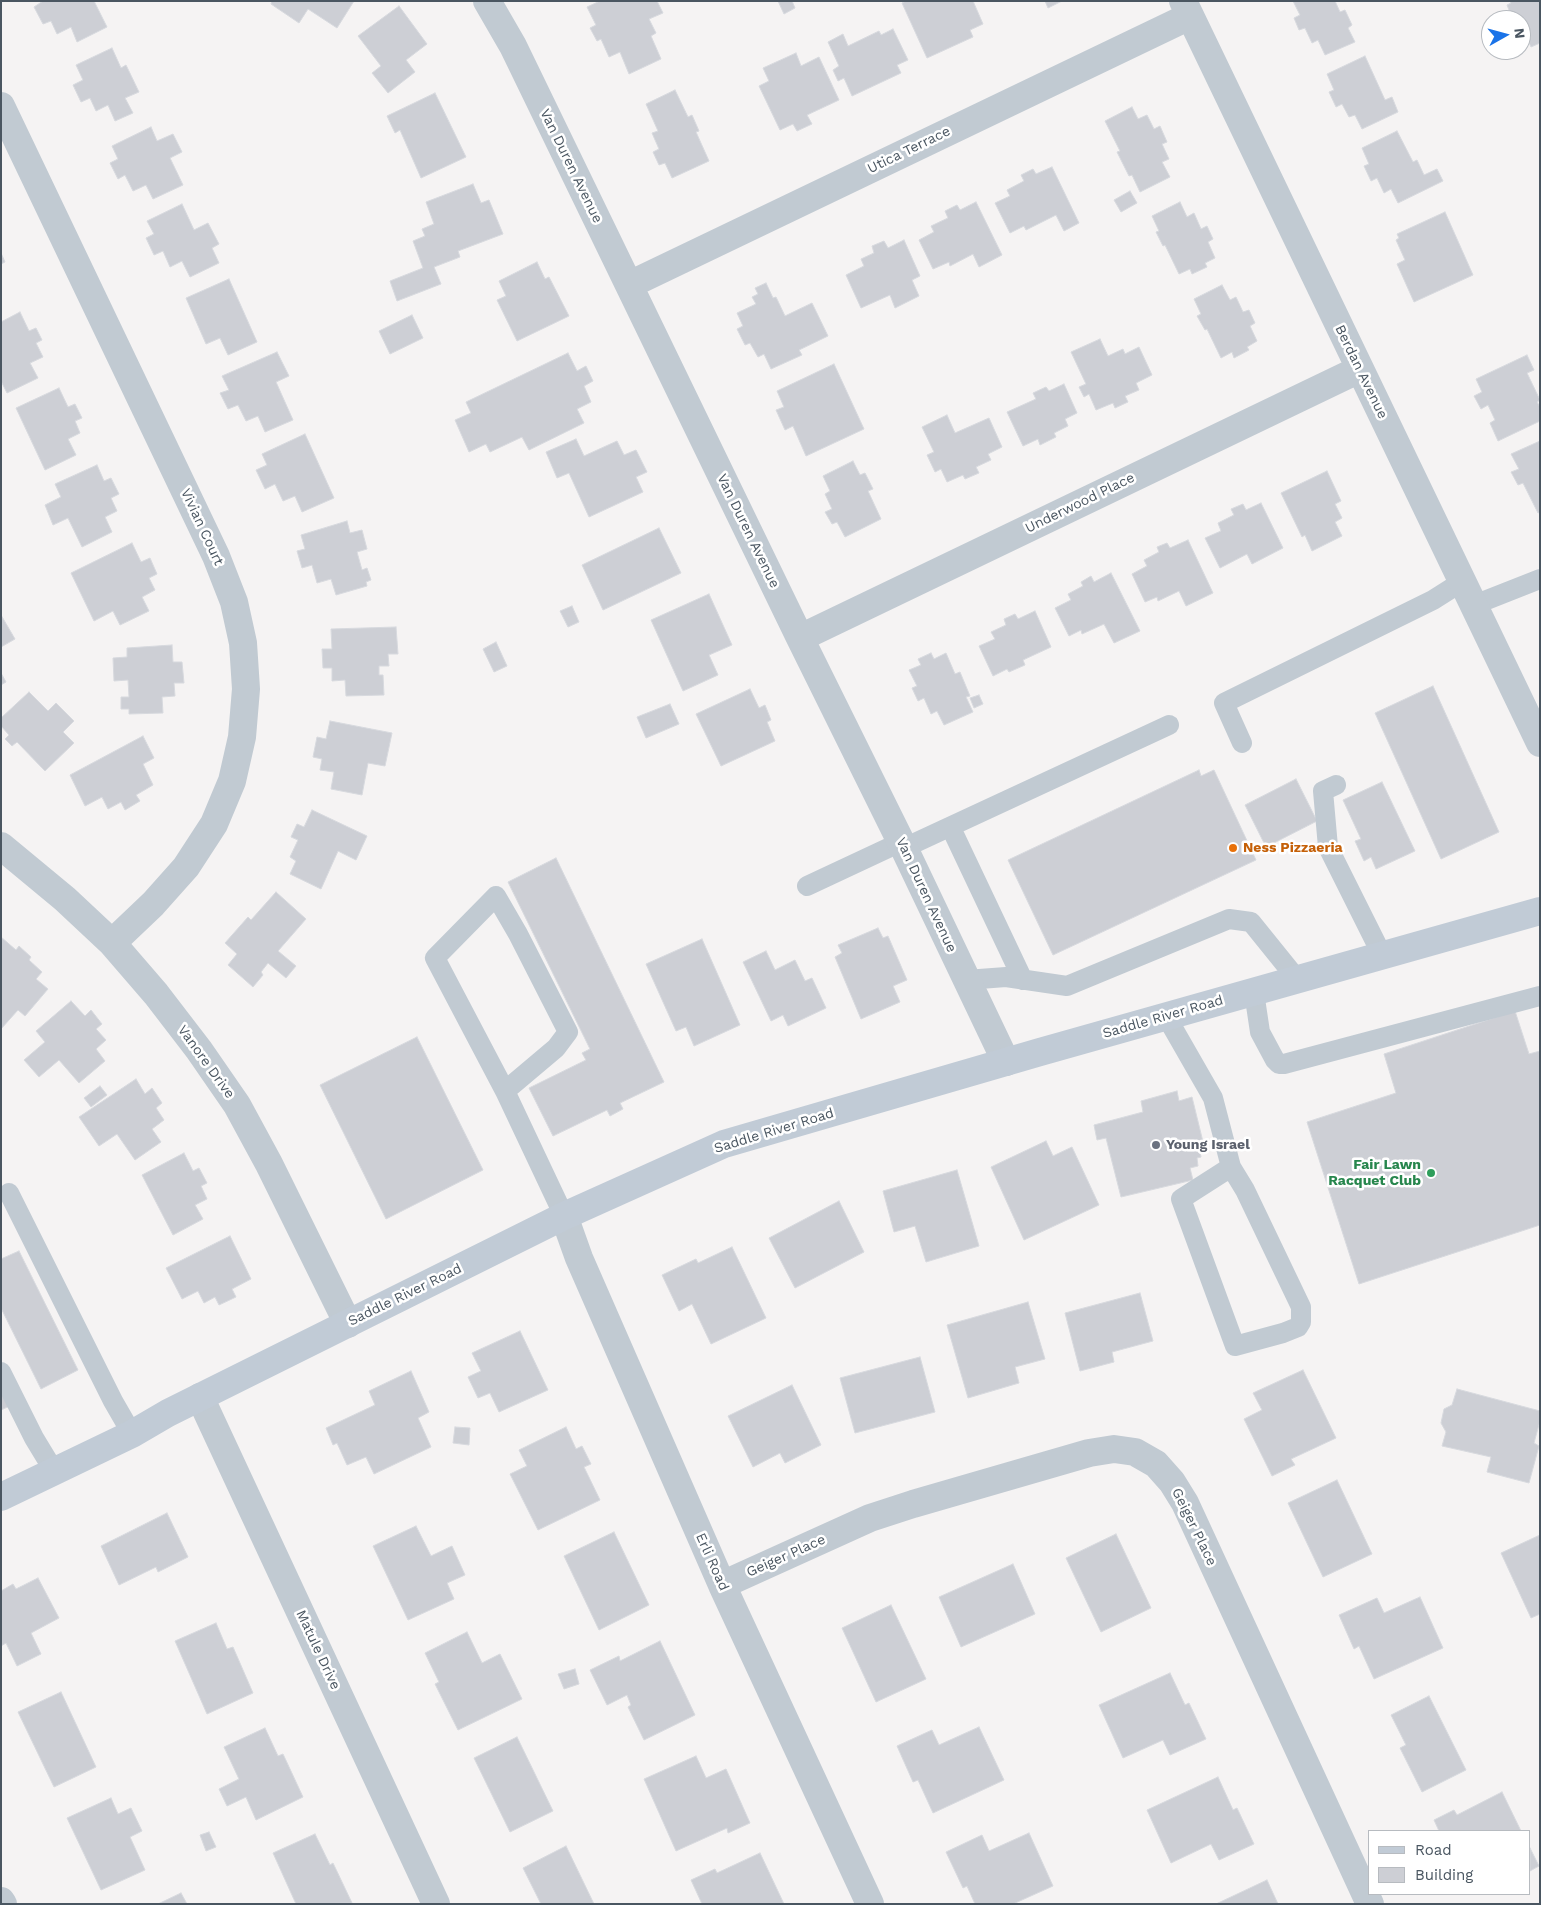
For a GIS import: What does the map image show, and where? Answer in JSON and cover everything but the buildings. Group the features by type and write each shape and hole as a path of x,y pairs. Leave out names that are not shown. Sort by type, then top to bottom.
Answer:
{"main road":[{"name":"Saddle River Road","path":"1,1497 132,1434 200,1397 564,1216 724,1144 1166,1016 1540,911"}],"street":[{"name":"Van Duren Avenue","path":"487,1 513,46 800,638 903,845 1006,1062"},
{"name":"Utica Terrace","path":"629,285 1186,8"},
{"name":"Berdan Avenue","path":"1186,8 1540,742"},
{"name":"Vivian Court","path":"1,106 216,556 234,602 243,643 246,689 242,737 232,781 214,824 186,867 153,904 112,943"},
{"name":"Underwood Place","path":"800,638 1360,369"},
{"name":"Vanore Drive","path":"1,846 65,899 112,943 156,994 199,1050 238,1105 270,1164 348,1324"},
{"name":"Erli Road","path":"564,1216 579,1258 722,1585 870,1904"},
{"name":"Matule Drive","path":"200,1397 436,1904"},
{"name":"Geiger Place","path":"722,1585 870,1518 913,1504 1089,1454 1114,1449 1135,1452 1156,1464 1172,1482 1185,1503 1370,1904"}],"lane":[{"path":"1242,743 1224,703 1432,600 1540,579"},
{"path":"807,886 903,845 951,828 1168,726"},
{"path":"1336,785 1324,791 1328,847 1382,955"},
{"path":"951,828 1023,980"},
{"path":"505,1091 556,1048 568,1032 518,934 496,896 435,958 505,1091 564,1216"},
{"path":"966,980 1006,977 1067,986 1229,920 1251,922 1297,979"},
{"path":"1254,992 1260,1032 1279,1064 1540,996"},
{"path":"1166,1016 1213,1098 1231,1167 1245,1190 1299,1300 1302,1315 1298,1327 1235,1346 1181,1199 1231,1167"},
{"path":"8,1193 113,1401 132,1434"},
{"path":"1,1372 34,1438 54,1471"}],"place":[{"name":"Ness Pizzaeria","path":"1233,848"},
{"name":"Young Israel","path":"1156,1145"},
{"name":"Fair Lawn Racquet Club","path":"1431,1173"}]}
